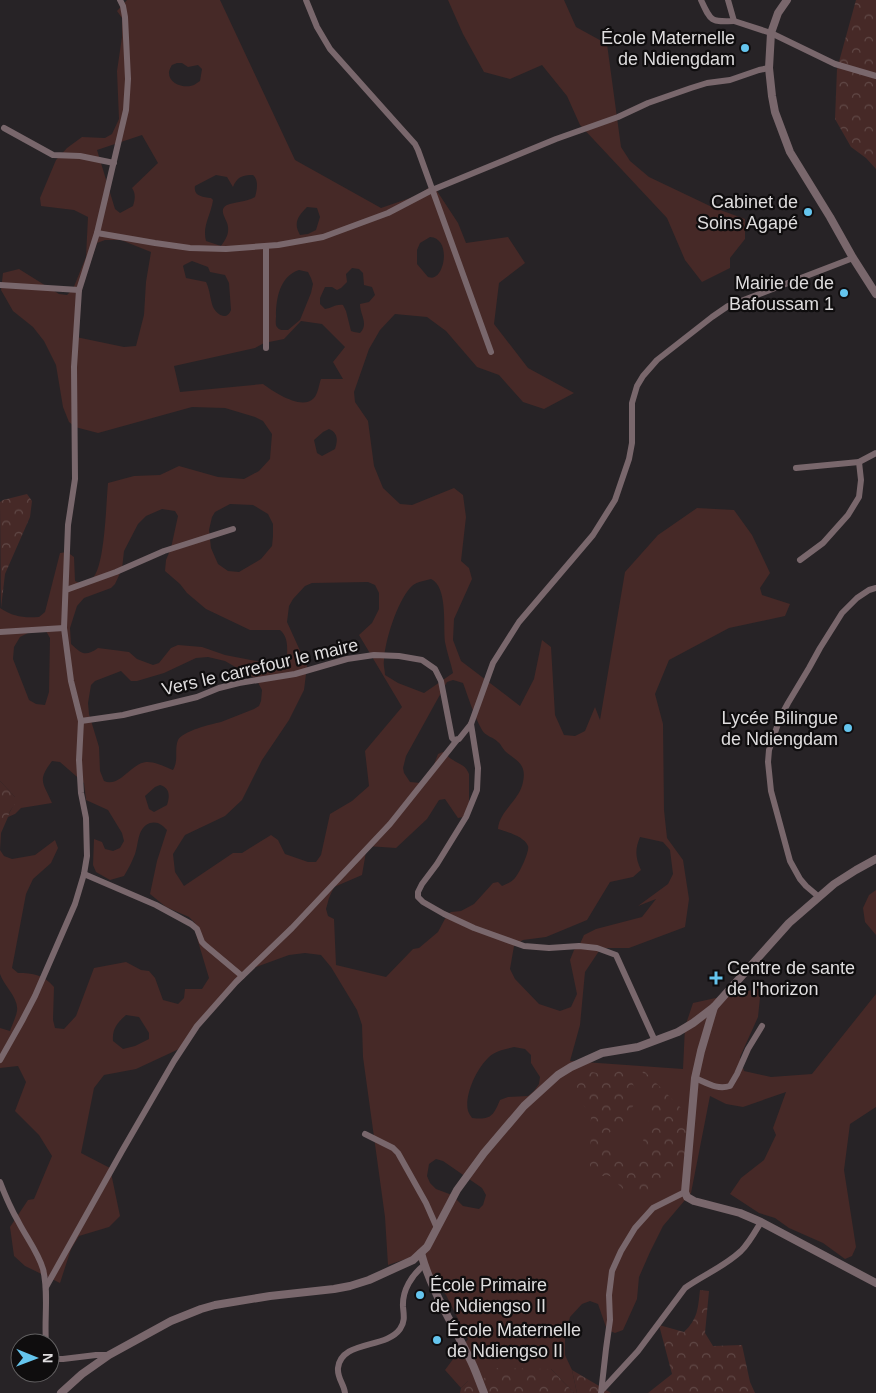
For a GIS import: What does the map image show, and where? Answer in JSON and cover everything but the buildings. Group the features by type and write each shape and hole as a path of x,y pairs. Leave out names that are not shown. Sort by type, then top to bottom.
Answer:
{"street":[{"path":"0,1060 22,1021 75,904 87,856 86,818 81,794 79,760 81,721 71,681 64,628 68,525 75,479 73,386 80,290 97,233 126,110 128,94 125,17 120,0"},
{"path":"306,0 317,27 330,49 414,144 491,352"},
{"path":"702,0 707,14 712,19 719,22 734,21 770,33 835,64 876,76"},
{"path":"728,0 734,21"},
{"path":"787,0 778,13 770,33 770,68 775,112 790,152 876,294"},
{"path":"97,233 190,248 226,249 266,246 323,237 388,213 432,190 682,90 707,83 730,80 770,68"},
{"path":"4,128 44,152 53,155 80,156 114,163"},
{"path":"266,246 266,348"},
{"path":"46,1288 174,1060 197,1026 242,976 292,928 390,824 471,724 493,663 519,622 593,535 615,500 629,459 632,443 632,403 637,386 643,376 657,360 728,306 853,258"},
{"path":"0,285 80,290"},
{"path":"796,468 859,462 876,452"},
{"path":"800,560 823,543 848,515 859,497 861,480 859,462"},
{"path":"66,590 164,552 233,529"},
{"path":"819,896 800,879 790,861 771,791 768,750 788,703 842,613 857,598 876,588"},
{"path":"0,632 64,628"},
{"name":"Vers le carrefour le maire","path":"81,721 124,715 197,697 219,688 295,674 347,659 400,656 422,660 435,669 441,681 452,738 457,740"},
{"path":"471,724 478,768 477,790 466,817 437,864 422,884 418,897 422,902 474,928 524,946 549,948 579,946 597,948 616,955 655,1041"},
{"path":"61,1393 82,1374 109,1355 172,1321 201,1309 270,1296 350,1286 369,1280 413,1260 432,1238 457,1190 484,1153 524,1106 558,1075 602,1052 638,1047 678,1032 693,1023 714,1007 771,942 819,896 850,873 876,859"},
{"path":"84,874 156,905 192,924 197,929 202,942 242,976"},
{"path":"714,1007 695,1078 684,1192 687,1197 694,1201 740,1213 761,1222 876,1283"},
{"path":"695,1078 713,1086 722,1088 730,1086 748,1049 762,1026"},
{"path":"364,1134 393,1148 398,1153 422,1196 436,1228"},
{"path":"0,1182 42,1269 46,1288 46,1333"},
{"path":"602,1391 610,1320 609,1295 612,1271 635,1228 653,1208 684,1192"},
{"path":"602,1391 638,1351 685,1288 728,1262 742,1250 761,1222"},
{"path":"421,1253 424,1265 444,1310 470,1360 484,1393"},
{"path":"345,1393 338,1377 338,1366 345,1354 355,1348 387,1340 399,1331 403,1323 403,1306 408,1284 416,1272 424,1265"},
{"path":"60,1359 109,1355"}],"green space":[{"path":"127,0 220,0 295,160 381,208 416,196 433,185 458,223 466,243 508,237 525,263 499,283 494,324 528,368 574,393 544,409 523,402 499,375 477,367 446,331 427,317 395,314 380,330 369,349 354,392 355,402 368,421 374,466 383,488 400,504 412,505 454,488 463,495 466,517 461,561 469,568 472,579 454,619 453,640 461,661 520,706 534,679 542,640 551,647 555,715 564,735 575,736 585,731 595,707 600,720 625,572 658,535 697,508 734,510 752,535 770,573 760,588 762,595 790,604 785,616 729,628 669,660 655,694 663,724 664,810 667,838 683,860 689,899 685,927 629,948 601,948 585,972 580,1025 570,1061 683,1069 685,1027 693,1003 761,988 758,1017 740,1057 744,1071 771,1077 812,1074 876,994 876,1107 850,1124 844,1170 856,1247 852,1256 845,1259 823,1243 789,1228 775,1218 759,1213 730,1194 741,1178 764,1160 776,1135 773,1128 786,1092 743,1107 726,1104 710,1096 691,1193 663,1226 650,1252 639,1277 637,1299 623,1330 615,1333 607,1330 598,1304 590,1301 582,1304 570,1317 565,1337 565,1355 572,1370 577,1393 574,1393 551,1369 481,1381 468,1381 461,1388 445,1370 468,1339 446,1295 415,1256 388,1265 385,1217 363,1057 362,1025 357,1010 331,967 321,955 305,953 289,955 242,972 179,1049 136,1069 104,1075 94,1088 81,1153 110,1168 120,1216 109,1227 79,1236 71,1249 60,1283 25,1266 14,1256 10,1227 28,1200 34,1199 52,1156 39,1135 15,1111 26,1082 18,1066 0,1068 0,1028 10,1031 17,1006 14,997 0,974 0,850 4,856 12,859 35,855 55,840 58,848 51,863 33,879 26,894 12,968 18,973 42,977 54,987 53,1020 55,1028 64,1029 76,1016 94,968 126,962 141,970 149,971 155,978 163,1000 178,1004 184,998 185,989 202,989 209,978 197,938 195,923 189,917 166,907 150,894 157,861 167,830 158,823 150,823 143,828 135,854 124,876 110,880 96,872 93,865 94,839 102,842 105,849 113,851 120,848 124,841 122,833 108,810 86,800 84,783 60,762 52,761 44,773 43,782 52,803 21,808 15,814 8,817 15,797 0,781 0,608 23,617 39,617 45,612 60,553 67,552 74,557 75,581 82,584 94,577 103,544 108,483 134,476 160,475 179,466 218,477 244,479 259,471 270,459 272,434 263,421 225,408 192,407 98,433 75,427 69,422 63,407 56,365 44,341 33,327 13,311 1,290 3,273 19,269 59,294 67,295 73,289 86,257 88,217 74,210 41,206 40,198 56,160 67,148 82,137 105,138 112,134 119,119 117,71 122,37 122,18 117,11","holes":["177,63 182,63 188,67 198,65 202,69 200,81 190,86 178,85 171,80 169,71 172,65","142,135 158,163 132,188 135,197 133,206 120,213 115,209 97,150","216,175 227,177 233,187 240,177 246,175 253,175 257,182 255,197 224,207 223,212 228,224 228,230 221,246 206,241 205,236 213,200 196,192 195,186","307,207 317,208 320,217 316,230 300,235 297,227 301,213","430,237 436,239 443,248 444,261 436,276 428,277 417,264 417,250 420,243","105,240 121,240 151,252 146,282 144,315 136,346 124,347 76,337 78,299 97,243","192,261 208,267 210,272 225,275 229,283 231,310 227,315 222,316 213,307 206,282 186,278 183,266","352,268 359,269 363,273 364,285 372,287 375,295 369,302 360,304 364,323 363,330 360,333 351,331 343,305 325,309 320,304 320,298 325,287 332,287 337,290 347,282 346,274","299,270 308,272 313,284 300,320 288,330 282,330 276,326 278,295 287,277","301,321 322,324 345,347 333,362 343,379 321,379 314,398 303,402 288,399 263,384 180,392 174,366 255,348 264,343 284,339","329,429 336,435 336,446 335,449 322,456 317,453 314,440","230,504 253,505 268,514 273,524 272,546 261,559 239,572 228,571 218,564 211,548 209,530 212,517 215,512","162,509 175,511 178,516 171,548 166,560 165,571 206,609 250,630 280,630 286,640 287,659 277,665 225,655 202,647 178,645 171,648 159,663 153,665 137,659 129,652 98,648 90,653 81,652 71,644 70,628 77,606 84,598 111,588 122,569 124,551 138,524 146,516","431,579 440,590 444,607 445,642 453,673 424,693 398,683 385,675 384,664 389,632 396,612 405,595 417,583","368,582 375,585 379,593 379,609 372,623 359,635 402,707 365,751 369,786 352,801 330,814 321,855 316,862 308,862 285,854 278,840 271,835 242,853 233,853 184,886 175,872 173,854 185,835 225,816 242,800 262,760 289,720 304,690 307,666 287,622 289,606 305,586 312,583","34,630 46,631 50,638 49,692 45,705 36,704 29,700 13,659 14,647 20,637","208,657 225,661 256,679 262,690 261,701 259,706 254,709 221,722 198,728 181,737 177,744 176,762 173,770 156,763 146,762 135,767 120,779 110,782 104,781 100,771 99,747 89,714 88,703 91,685 95,681 121,671 131,681 164,673 196,658","453,680 463,683 483,732 499,743 522,766 524,776 521,788 502,817 498,829 519,837 526,843 528,849 526,857 514,879 502,886 498,882 493,883 474,904 461,911 451,912 447,915 438,932 419,948 413,949 386,977 336,965 334,919 328,916 326,909 334,887 362,875 367,846 396,848 427,819 439,800 445,799 458,818 464,817 469,807 469,774 464,766 443,752 438,754 430,775 421,783 410,782 403,768 406,756 447,682","160,785 167,790 168,802 167,805 154,812 149,809 145,796","640,837 663,842 670,850 673,874 668,884 638,906 656,899 642,917 596,929 584,935 570,960 577,994 571,1007 560,1011 539,1004 515,979 510,969 514,946 523,940 546,937 587,920 610,882 633,877 641,870 637,849","126,1015 139,1017 149,1033 149,1039 135,1046 123,1049 113,1041 113,1033","514,1047 525,1049 531,1055 531,1063 540,1077 539,1084 528,1096 508,1097 500,1100 493,1114 487,1118 472,1118 467,1105 472,1082 484,1062 500,1050","436,1159 443,1161 482,1188 486,1195 483,1205 479,1209 463,1206 452,1195 436,1189 430,1183 427,1176 429,1164"]},
{"path":"448,0 564,0 576,27 607,44 621,147 630,161 649,177 712,207 745,219 745,239 730,258 730,268 702,282 685,260 667,218 580,125 567,96 542,65 510,79 484,72 463,34"},
{"path":"856,0 876,0 876,169 866,158 851,147 835,119 837,69"},
{"path":"27,494 32,501 30,517 5,574 1,608 0,502"},
{"path":"0,781 15,797 15,804 1,833 0,850"},
{"path":"876,890 876,935 865,922 863,908 869,895"},
{"path":"626,1067 640,1067 688,1115 687,1157 651,1191 624,1190 610,1176 596,1176 590,1169 591,1113 577,1099 577,1085 591,1072 606,1078","holes":["628,1068 639,1068 648,1084 651,1095 649,1117 639,1156 623,1157 611,1149 607,1137 609,1133 615,1130 627,1130 626,1117 635,1103 634,1086 627,1073"]},
{"path":"700,1290 709,1291 705,1333 713,1346 742,1345 750,1382 755,1393 648,1393 672,1374 659,1325 684,1332 695,1318"},
{"path":"496,1368 551,1369 574,1393 460,1393 461,1388 468,1381 481,1381"},
{"path":"572,1370 611,1393 577,1393"}],"place":[{"name":"École Maternelle de Ndiengdam","path":"745,48"},
{"name":"Cabinet de Soins Agapé","path":"808,212"},
{"name":"Mairie de de Bafoussam 1","path":"844,293"},
{"name":"Lycée Bilingue de Ndiengdam","path":"848,728"},
{"name":"Centre de sante de l'horizon","path":"716,978"},
{"name":"École Primaire de Ndiengso II","path":"420,1295"},
{"name":"École Maternelle de Ndiengso II","path":"437,1340"}]}
